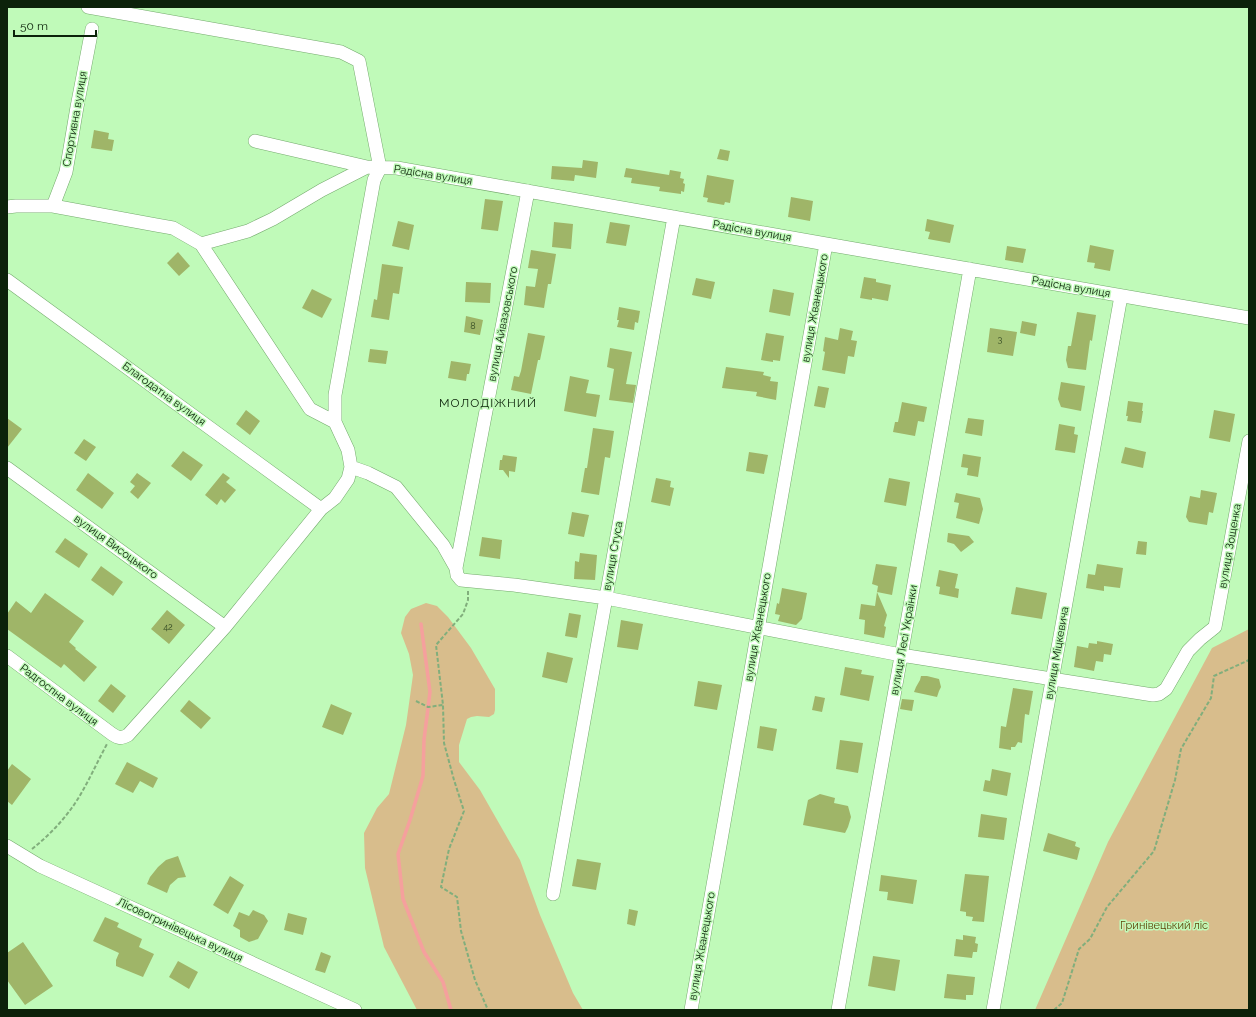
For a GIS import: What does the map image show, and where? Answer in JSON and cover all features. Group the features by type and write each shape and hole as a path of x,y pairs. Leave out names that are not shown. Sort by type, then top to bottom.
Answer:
{"street":[{"path":"88,7 341,52 359,61 380,168 374,180 335,395 335,422 348,450 351,467 348,479 335,498 321,509 225,627 128,735 123,738 118,738 112,734"},
{"name":"Спортивна вулиця","path":"53,206 66,172 92,29"},
{"name":"Радісна вулиця","path":"255,141 367,167 396,168 1249,318"},
{"path":"201,244 248,231 367,167"},
{"name":"вулиця Айвазовського","path":"461,575 528,191"},
{"path":"7,207 53,206 173,228 201,244 310,409 335,422"},
{"name":"вулиця Стуса","path":"552,894 674,217"},
{"name":"вулиця Жванецького","path":"691,1010 826,244"},
{"name":"вулиця Лесі Українки","path":"838,1010 970,269"},
{"name":"Благодатна вулиця","path":"7,280 321,509"},
{"name":"вулиця Міцкевича","path":"993,1010 1121,296"},
{"name":"вулиця Зощенка","path":"1052,680 1153,695 1159,694 1166,689 1188,651 1215,627 1249,441"},
{"path":"351,467 368,473 396,487 444,545 461,575 514,585 606,598 901,655 1052,680"},
{"name":"вулиця Висоцького","path":"7,468 225,627"},
{"name":"Радгоспна вулиця","path":"7,656 112,734"},
{"name":"Лісовогринівецька вулиця","path":"7,846 47,870 355,1010"}],"path":[{"path":"461,575 468,600 464,614 436,645 443,705 444,743 464,812 449,848 440,887 457,898 461,931 475,980 488,1010"},
{"path":"1054,1010 1062,1003 1079,949 1090,939 1107,907 1154,850 1175,780 1181,749 1211,698 1214,676 1249,660"},
{"path":"416,701 428,707 443,705"},
{"path":"23,856 52,832 71,809 112,734"}],"green space":[{"path":"426,603 437,606 448,617 471,648 495,689 494,714 489,717 477,716 467,719 459,745 459,762 480,790 520,860 540,915 573,993 583,1010 417,1010 384,947 365,868 364,833 377,808 389,794 406,725 413,675 409,654 401,633 405,617 411,609"},
{"name":"Гринівецький ліс","path":"1249,629 1249,1010 1035,1010 1108,842 1212,648"}],"building":[{"path":"94,130 109,133 108,139 114,140 112,151 91,148"},
{"path":"720,149 730,151 728,161 717,159"},
{"path":"583,160 598,162 596,178 575,175 574,181 551,179 552,166 582,168"},
{"path":"626,168 669,175 670,170 681,172 680,178 684,179 683,183 685,184 684,192 681,191 681,194 659,191 660,187 631,183 632,178 624,177"},
{"path":"707,175 734,180 730,203 725,202 724,205 707,202 708,198 703,197"},
{"path":"791,197 813,201 810,221 788,217"},
{"path":"485,199 503,201 498,231 481,229"},
{"path":"927,219 954,225 950,243 928,239 930,232 925,231"},
{"path":"398,221 414,225 409,250 392,246"},
{"path":"554,222 573,224 571,249 552,247"},
{"path":"610,222 630,225 626,246 606,243"},
{"path":"1090,245 1114,250 1110,271 1094,268 1095,263 1087,262"},
{"path":"1007,246 1026,249 1023,263 1005,260"},
{"path":"531,250 556,254 551,284 548,284 544,308 524,305 526,286 535,287 538,269 528,268"},
{"path":"178,252 190,266 179,276 167,263"},
{"path":"382,264 403,267 399,294 393,293 389,320 371,317 374,299 377,300"},
{"path":"864,277 876,279 876,282 891,285 888,301 872,298 872,300 860,298"},
{"path":"696,278 715,282 711,299 692,295"},
{"path":"466,282 491,283 490,303 465,302"},
{"path":"312,289 332,299 322,318 302,308"},
{"path":"773,289 794,293 790,316 769,312"},
{"path":"619,307 640,311 638,323 635,322 634,330 617,327 619,320 617,320"},
{"path":"1077,312 1096,315 1092,341 1090,340 1086,370 1068,368 1066,360 1068,346 1071,346"},
{"path":"466,316 483,320 480,335 464,332"},
{"path":"1022,321 1037,324 1035,336 1020,333"},
{"path":"840,328 853,331 851,340 857,341 854,357 848,356 845,374 822,370 825,352 823,351 825,337 838,340"},
{"path":"990,328 1017,332 1013,356 987,352"},
{"path":"528,333 545,336 531,394 511,390 514,376 519,377 521,371"},
{"path":"766,333 784,336 780,361 773,360 773,362 761,360"},
{"path":"610,348 632,352 626,384 636,385 633,403 609,400 614,369 607,367"},
{"path":"370,349 388,351 386,364 368,362"},
{"path":"451,361 471,364 466,381 448,378"},
{"path":"726,367 764,372 763,375 771,377 770,381 778,382 776,400 756,396 757,392 722,388"},
{"path":"570,376 589,380 586,393 600,395 596,417 564,411"},
{"path":"1061,382 1085,386 1081,411 1061,407 1058,399"},
{"path":"818,386 829,388 825,408 814,406"},
{"path":"1128,401 1143,403 1141,423 1127,421 1128,416 1126,416"},
{"path":"902,402 927,407 924,422 918,421 915,436 893,432 895,422 898,422"},
{"path":"246,410 260,421 250,435 236,424"},
{"path":"1214,410 1235,414 1230,442 1209,438"},
{"path":"7,418 22,429 7,448"},
{"path":"968,418 984,420 982,436 965,433"},
{"path":"1059,424 1075,427 1074,434 1078,435 1075,453 1055,450"},
{"path":"593,428 614,431 610,458 605,457 599,495 581,492 585,468 587,468"},
{"path":"84,439 96,447 86,461 74,453"},
{"path":"1125,447 1146,452 1143,468 1121,463"},
{"path":"183,451 203,465 191,481 171,466"},
{"path":"749,452 768,455 764,474 746,471"},
{"path":"963,454 981,457 978,477 967,475 968,468 961,467"},
{"path":"503,455 517,457 515,472 509,471 509,478 503,470 499,470 500,460 502,460"},
{"path":"88,473 114,493 102,509 76,490"},
{"path":"137,473 151,483 138,499 130,492 135,486 130,482"},
{"path":"223,473 230,478 226,482 236,490 225,503 221,499 217,505 205,495"},
{"path":"656,478 671,481 670,487 674,488 670,506 651,502"},
{"path":"889,478 910,482 906,506 884,502"},
{"path":"1201,490 1217,493 1213,513 1209,512 1207,525 1189,522 1186,517 1190,496 1200,498"},
{"path":"956,493 980,498 983,509 979,524 956,518 959,503 954,502"},
{"path":"572,512 589,515 584,537 568,534"},
{"path":"948,533 969,536 974,542 961,552 954,544 947,542"},
{"path":"482,537 502,540 500,559 479,556"},
{"path":"65,538 88,554 79,568 55,552"},
{"path":"1138,541 1147,542 1146,555 1136,554"},
{"path":"580,553 597,555 595,580 574,579 575,561 579,562"},
{"path":"876,564 897,567 892,595 877,592 878,586 872,584"},
{"path":"1097,564 1123,568 1120,588 1104,586 1104,591 1086,588 1088,574 1095,575"},
{"path":"101,566 123,582 113,596 91,580"},
{"path":"939,570 958,574 955,588 959,589 958,598 939,594 940,587 936,586"},
{"path":"1016,587 1047,593 1042,619 1011,614"},
{"path":"782,588 807,593 802,619 796,625 778,621 780,615 775,614 777,603 779,604"},
{"path":"877,592 887,615 884,626 886,627 884,638 864,634 865,620 859,619 861,604 875,606"},
{"path":"45,593 84,621 69,642 76,648 75,649 97,667 84,682 64,664 61,668 7,629 7,614 16,601 31,613"},
{"path":"167,610 185,625 169,644 151,629"},
{"path":"569,613 581,615 577,638 565,636"},
{"path":"621,620 643,624 638,650 617,647"},
{"path":"1097,641 1113,644 1111,655 1104,654 1103,662 1096,661 1094,671 1074,667 1077,646 1088,648 1089,643 1097,644"},
{"path":"547,652 573,658 567,683 542,677"},
{"path":"845,667 862,670 861,674 874,676 869,701 840,695"},
{"path":"921,676 939,679 941,687 937,697 914,692"},
{"path":"698,681 722,685 717,710 694,706"},
{"path":"111,684 126,696 113,713 98,701"},
{"path":"1013,688 1033,691 1029,715 1025,714 1022,743 1018,742 1015,747 1011,747 1011,750 999,748 1001,726 1006,727"},
{"path":"815,696 825,698 822,712 812,710"},
{"path":"902,699 914,700 912,711 900,709"},
{"path":"189,700 211,718 201,729 180,711"},
{"path":"331,704 352,713 343,735 322,727"},
{"path":"760,726 777,729 773,751 757,748"},
{"path":"840,740 863,743 858,773 836,769"},
{"path":"127,762 158,778 153,788 140,781 133,793 115,784"},
{"path":"12,764 31,779 12,805 7,801 7,771"},
{"path":"992,769 1011,773 1007,796 983,791 985,780 990,781"},
{"path":"820,794 835,798 834,803 848,806 851,817 845,833 803,825 808,800"},
{"path":"981,814 1007,818 1004,840 978,837"},
{"path":"1048,833 1076,842 1075,846 1080,848 1077,860 1043,851"},
{"path":"178,856 186,877 178,878 170,885 167,893 147,884 150,877 158,867 166,860"},
{"path":"577,859 601,863 596,890 572,886"},
{"path":"965,874 989,876 984,922 972,921 973,917 966,916 966,912 960,911"},
{"path":"881,875 917,880 913,904 887,900 888,892 879,891"},
{"path":"230,876 244,885 228,914 213,905"},
{"path":"629,909 638,911 635,926 627,924"},
{"path":"253,910 264,915 268,921 258,939 249,942 240,937 240,930 233,926 239,912 249,916"},
{"path":"288,913 307,918 303,935 284,930"},
{"path":"105,917 119,923 117,927 142,939 139,947 154,954 143,977 116,966 116,960 119,953 93,941"},
{"path":"963,935 976,937 975,943 978,944 977,952 973,952 972,958 954,956 956,939 963,940"},
{"path":"23,942 53,986 25,1005 7,980 7,953"},
{"path":"321,952 331,956 325,973 315,970"},
{"path":"873,956 900,960 895,991 868,986"},
{"path":"178,961 198,972 189,989 169,977"},
{"path":"947,974 975,977 973,995 966,995 966,1000 944,998"}],"waterway":[{"path":"421,624 430,692 424,740 423,776 398,854 403,899 424,952 443,982 451,1010"}],"district":[{"name":"МОЛОДІЖНИЙ","path":"488,403"}]}
